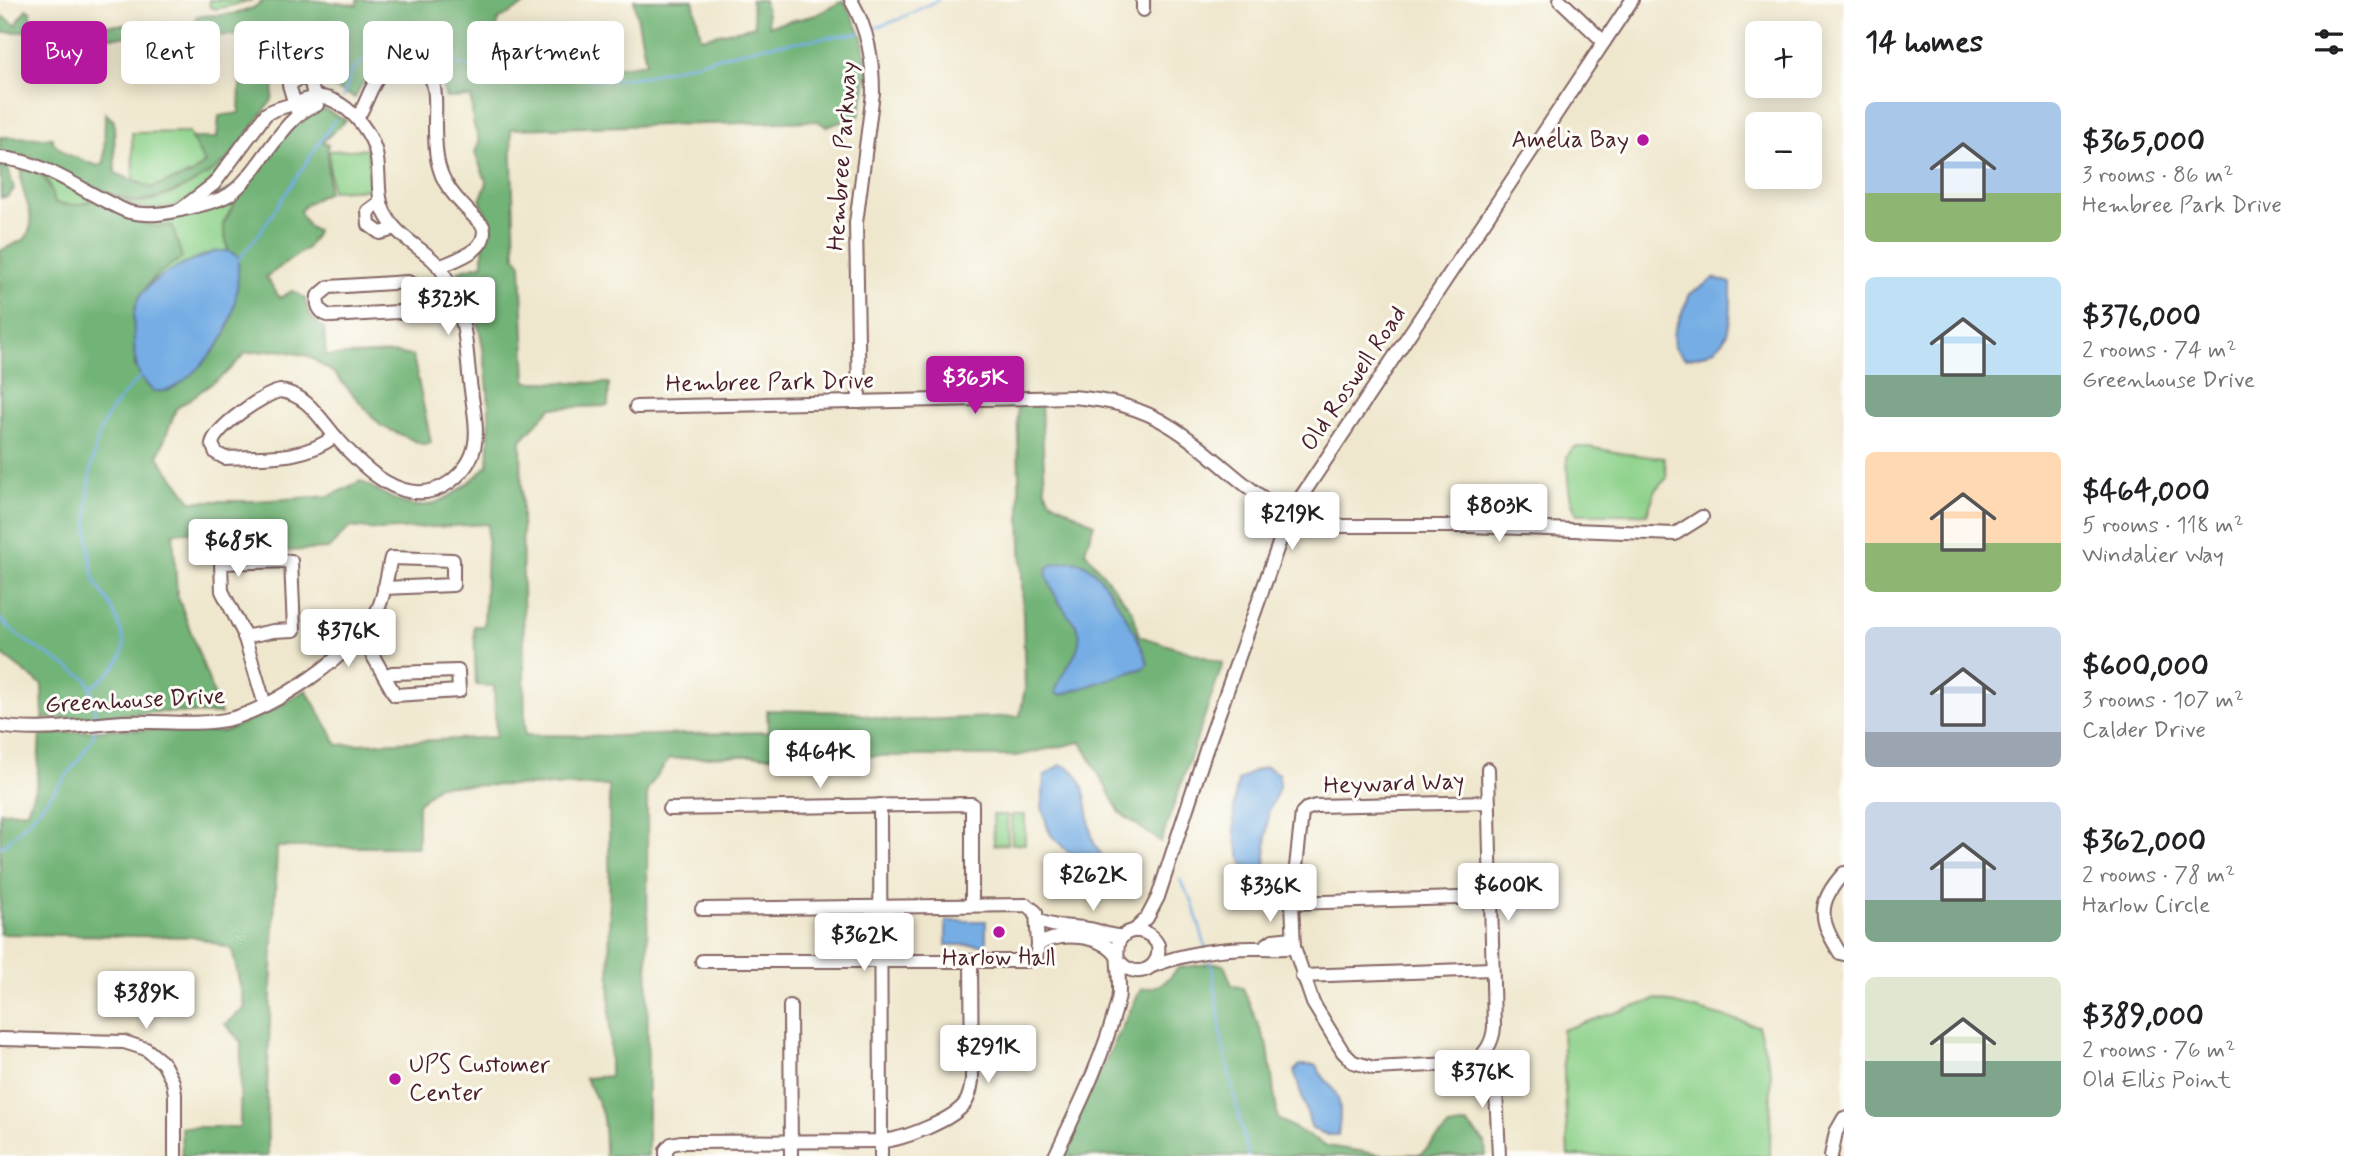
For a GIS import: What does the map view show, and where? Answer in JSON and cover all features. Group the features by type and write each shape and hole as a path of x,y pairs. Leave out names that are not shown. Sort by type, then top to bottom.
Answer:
{"street":[{"name":"Hembree Parkway","path":"851,0 866,31 873,71 873,93 856,223 859,402"},
{"path":"1560,0 1604,42"},
{"name":"Old Roswell Road","path":"1055,1156 1096,1065 1119,997 1118,945 1147,918 1158,897 1210,738 1289,515 1632,0"},
{"path":"358,117 381,74 397,65 416,65 423,69 434,84 440,171 445,181 483,226 484,232 483,241 478,247 439,267"},
{"path":"296,108 289,85 300,78 311,83 315,101"},
{"path":"180,210 214,184 266,114 273,109 296,108 315,101 344,109 358,117 375,148 380,202 393,226 439,267 459,309 476,432 472,455 459,475 432,490 416,492 387,484 367,469 301,397 293,393 280,391 266,395 218,431 212,444 216,453 225,458 291,455 315,449 335,436"},
{"path":"0,158 15,159 41,167 129,212 154,215 217,201 229,195 252,173 296,108"},
{"path":"380,202 368,211 369,225 380,233 393,226"},
{"path":"431,310 424,290 408,282 329,287 321,292 317,301 321,311 331,316 459,309"},
{"name":"Hembree Park Drive","path":"636,407 1073,397 1118,403 1147,413 1171,427 1248,488 1289,515 1312,523 1332,526 1469,526 1675,534 1702,517"},
{"name":"Greenhouse Drive","path":"0,726 25,728 116,722 224,720 265,705 315,676 360,633 379,608 391,558 453,560 453,585 384,588"},
{"path":"244,636 294,630 291,561 221,563 222,591 244,636 265,705"},
{"path":"360,633 384,676 395,695 459,691 458,671 392,673 384,676"},
{"path":"1488,769 1494,1032 1483,1055 1478,1059 1496,1090 1499,1156"},
{"name":"Heyward Way","path":"1478,1059 1464,1064 1374,1068 1360,1065 1343,1052 1319,1014 1302,976 1293,943 1292,903 1300,818 1306,809 1316,806 1489,802"},
{"path":"669,809 972,804 972,905"},
{"path":"880,805 881,1156"},
{"path":"1844,873 1830,888 1822,905 1826,931 1840,953 1844,954"},
{"name":"Old Roswell Road","path":"1119,997 1158,956 1158,897"},
{"path":"1292,903 1491,897"},
{"path":"702,909 1027,905 1035,909 1038,920 1035,958 1027,961 702,961"},
{"path":"1038,920 1054,926 1086,929 1110,936 1149,934 1167,951 1186,956"},
{"path":"1038,946 1053,938 1086,939 1102,943 1127,969 1147,969 1186,956 1262,948 1272,940 1293,943"},
{"path":"666,1156 666,1150 671,1144 681,1142 881,1141 910,1135 955,1112 966,1101 972,1081 971,962"},
{"path":"1302,976 1492,969"},
{"path":"790,1006 791,1156"},
{"path":"0,1039 124,1042 146,1049 163,1063 173,1082 175,1156"},
{"path":"1831,1156 1836,1132 1844,1118"}],"green space":[{"path":"209,0 254,0 216,9 210,7"},
{"path":"264,0 310,0 357,5 357,0 533,0 498,21 467,21 467,84 624,84 624,66 646,63 634,0 693,0 701,38 755,26 751,0 764,0 769,26 816,15 844,0 862,36 868,72 859,116 826,127 818,121 511,129 515,256 521,264 526,382 609,383 608,406 551,408 521,440 525,735 615,736 768,732 767,710 851,712 891,721 1020,716 1025,688 1017,404 1041,404 1045,490 1050,500 1094,524 1085,551 1133,612 1139,636 1223,663 1161,842 1120,813 1081,742 1016,756 730,756 669,759 647,790 648,1156 605,1156 602,1115 585,1078 610,1076 609,786 438,785 418,804 418,847 277,847 267,1091 268,1156 182,1156 181,1127 240,1127 241,1042 225,1024 245,1008 232,949 197,937 0,934 0,812 27,811 37,783 40,735 113,729 223,732 273,710 306,690 338,745 496,737 494,686 476,685 474,626 484,626 488,524 380,530 350,527 328,549 285,551 275,530 238,530 201,537 199,531 173,533 177,594 221,714 161,712 43,719 42,685 0,653 0,251 25,239 30,227 31,216 21,180 23,167 45,179 55,203 75,205 94,200 142,224 172,225 182,258 164,269 143,291 135,317 134,332 135,368 167,391 184,380 207,358 229,326 236,296 238,257 228,251 223,224 247,182 296,119 321,108 346,120 323,142 328,144 328,192 305,205 300,211 316,234 307,248 266,277 280,298 292,291 305,298 311,316 324,328 326,356 395,353 413,356 431,442 424,445 381,426 334,373 308,356 279,350 246,353 225,374 176,409 158,457 191,501 254,501 330,496 361,481 398,501 421,506 453,494 488,465 488,391 481,339 468,291 458,271 483,264 483,247 490,222 480,200 487,183 475,153 479,141 473,122 471,97 446,98 441,84 453,84 453,21 363,21 363,83 355,98 329,84 349,84 349,21 234,21 234,35 220,35 220,21 195,21 197,16 242,12"},
{"path":"26,9 31,12 31,21 21,21 21,32 0,32 0,15 16,25"},
{"path":"107,25 121,25 121,37 107,37"},
{"path":"240,84 274,84 272,100 231,156 188,186 160,197 133,202 86,184 34,158 0,152 0,137 52,138 66,154 98,166 104,163 105,113 114,121 115,173 151,188 192,174 205,163 191,138 217,138 219,116 239,113"},
{"path":"189,132 205,163 192,174 151,188 133,180 132,133"},
{"path":"368,149 370,189 331,191 329,151"},
{"path":"231,156 209,183 194,196 166,208 138,207 112,198 86,184 127,201 145,202 185,187"},
{"path":"0,163 8,168 14,189 8,196 1,198"},
{"path":"42,173 94,200 75,205 55,203 49,183"},
{"path":"247,182 223,224 228,251 196,258 147,286 160,271 181,258 172,225 150,226 130,218 159,219"},
{"path":"1574,447 1664,458 1667,478 1656,489 1647,514 1577,514 1570,493 1567,456"},
{"path":"993,815 1007,815 1008,844 994,845"},
{"path":"1011,815 1025,815 1025,844 1012,844"},
{"path":"1216,963 1224,965 1232,985 1243,988 1268,1048 1278,1119 1327,1146 1384,1155 1421,1154 1449,1127 1467,1124 1485,1143 1486,1156 1058,1156 1141,989 1162,983 1178,968"},
{"path":"1657,999 1758,1026 1771,1072 1770,1156 1568,1156 1562,1030"}],"water":[{"path":"216,251 228,251 238,256 236,294 226,332 209,356 185,380 169,390 153,391 143,380 136,364 136,305 141,295 158,278"},
{"path":"1715,278 1731,283 1731,311 1726,334 1713,350 1685,358 1674,348 1673,334 1690,294"},
{"path":"1072,561 1083,563 1101,580 1130,625 1148,664 1061,695 1056,693 1057,686 1077,649 1079,632 1048,581 1046,569 1054,564"},
{"path":"1061,765 1071,769 1083,787 1094,843 1115,876 1109,891 1096,899 1078,882 1074,858 1051,835 1042,807 1044,776"},
{"path":"1266,767 1279,774 1279,788 1268,813 1265,866 1254,870 1243,864 1239,854 1234,802 1238,781"},
{"path":"946,921 986,921 986,945 946,945"},
{"path":"1300,1065 1316,1065 1336,1094 1340,1111 1338,1135 1328,1135 1312,1129 1294,1071"}],"waterway":[{"path":"872,29 938,0"},
{"path":"343,97 352,71 360,63 382,52 419,54 471,67 515,73 612,80 645,76 759,47 859,33"},
{"path":"238,260 259,234 335,119"},
{"path":"92,687 117,664 124,646 116,617 94,578 91,560 88,498 93,457 109,414 142,375"},
{"path":"0,619 21,638 87,679 94,698 95,719"},
{"path":"0,847 54,791 83,754 95,729"},
{"path":"1180,880 1192,901 1206,948"},
{"path":"1208,955 1223,1046 1248,1156"}],"place":[{"name":"Amelia Bay","path":"1643,140"},
{"name":"Harlow Hall","path":"999,932"},
{"name":"UPS Customer Center","path":"395,1079"}]}
